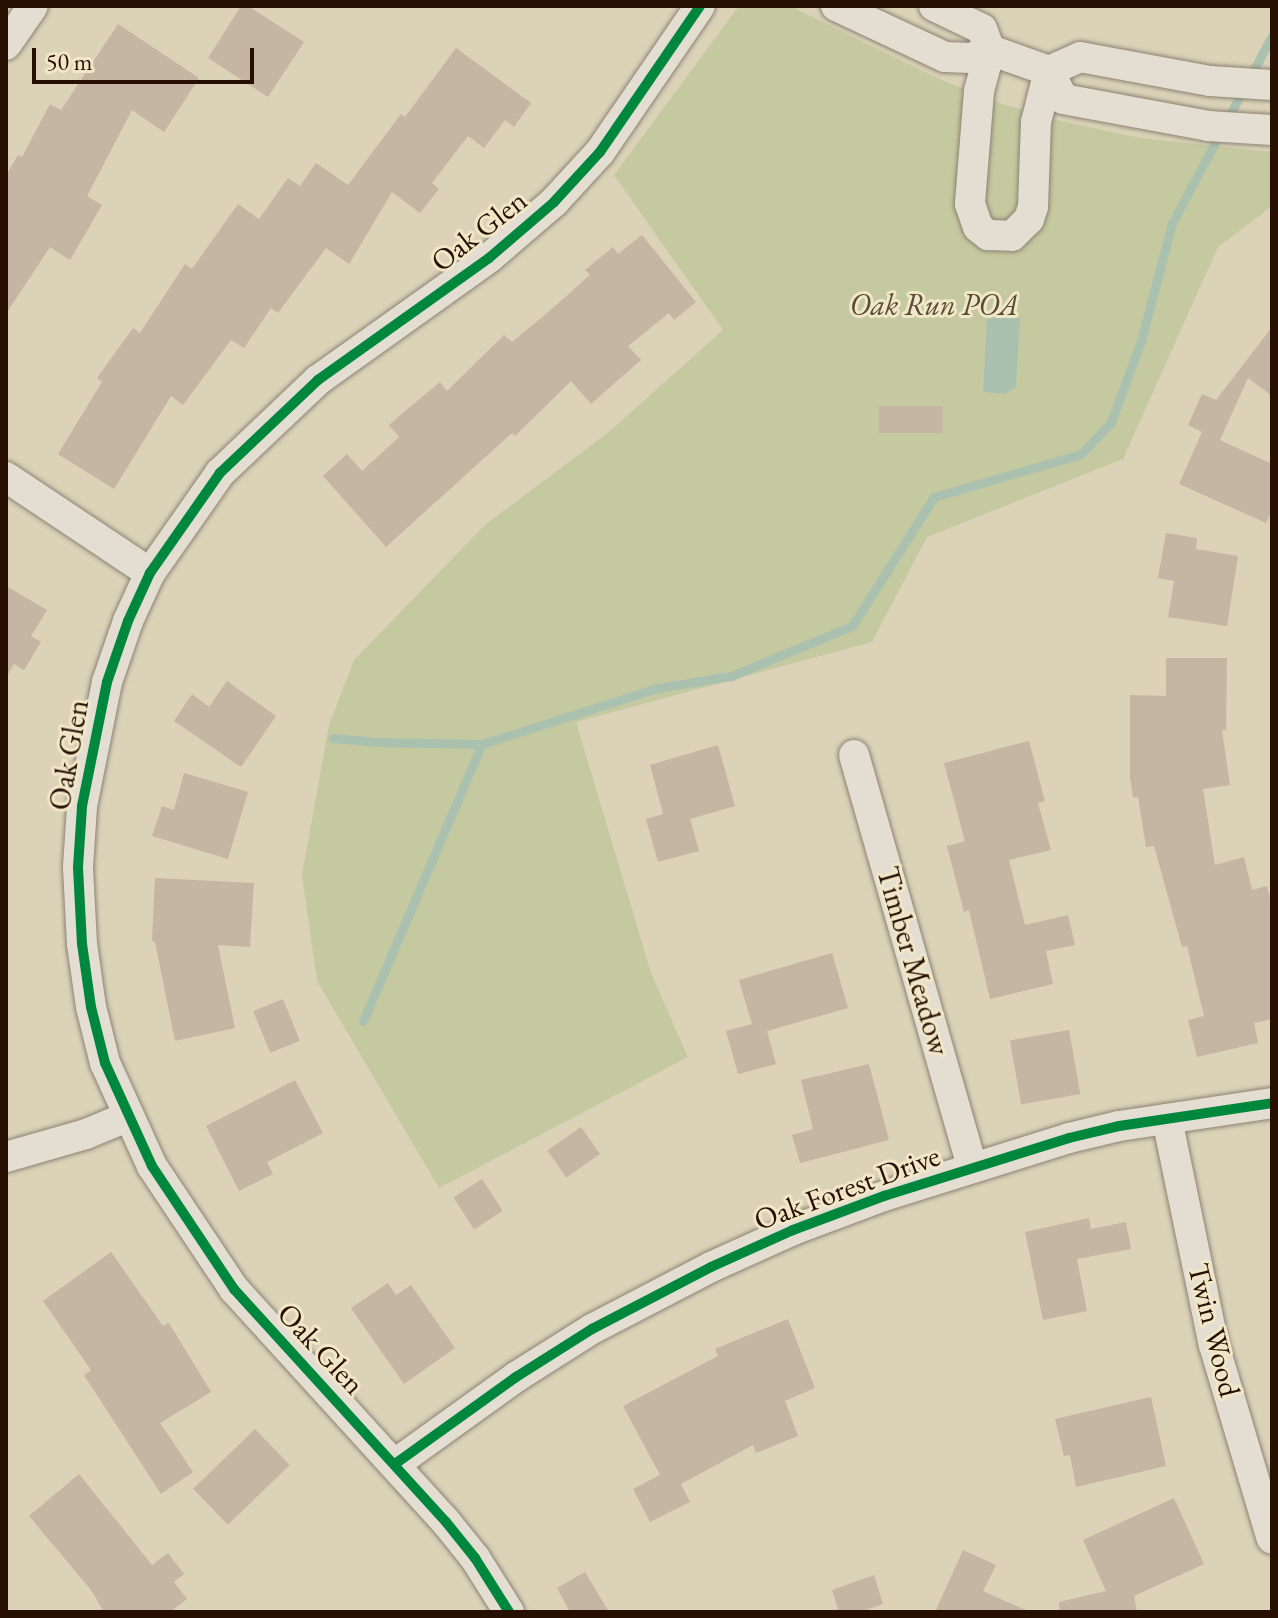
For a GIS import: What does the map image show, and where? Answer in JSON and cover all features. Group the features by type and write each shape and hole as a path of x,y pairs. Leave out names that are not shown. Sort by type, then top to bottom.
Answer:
{"street":[{"path":"6,45 33,6"},
{"name":"Oak Glen","path":"509,1612 475,1558 395,1464 234,1289 175,1203 127,1117 105,1063 91,1007 82,944 78,867 82,806 107,682 150,573 220,473 318,380 489,258 554,202 600,152 700,6"},
{"path":"836,6 945,57 971,58 990,50 1049,71 1063,99 1208,126 1272,130"},
{"path":"934,6 982,29 990,50 977,104 970,204 978,227 988,235 1012,236 1029,219 1033,207 1036,122 1049,71"},
{"path":"1049,71 1080,57 1144,71 1272,85"},
{"path":"6,477 150,573"},
{"name":"Timber Meadow","path":"854,755 972,1167"},
{"name":"Oak Forest Drive","path":"395,1464 529,1368 668,1288 793,1230 972,1167 1069,1138 1272,1103"},
{"path":"6,1157 86,1134 127,1117"},
{"name":"Twin Wood","path":"1167,1119 1214,1345 1272,1539"}],"green space":[{"name":"Oak Run POA","path":"739,6 790,6 935,77 999,103 1057,120 1140,138 1272,152 1272,206 1218,247 1123,459 927,537 872,642 576,722 651,973 688,1057 439,1188 317,981 302,875 329,725 354,660 485,525 610,431 723,330 614,175"}],"shaded area":[{"path":"987,316 1020,318 1016,387 1005,394 983,392"}],"building":[{"path":"241,6 248,6 304,42 268,97 208,58"},
{"path":"118,24 199,78 164,132 132,110 87,196 102,205 70,260 50,247 6,314 6,175 18,155 22,157 50,104 61,110"},
{"path":"456,48 531,103 514,127 505,120 484,148 468,136 432,183 439,189 420,213 392,192 349,264 326,248 278,313 271,308 244,348 231,340 183,405 171,396 114,489 58,454 102,382 97,378 133,328 140,333 185,264 192,269 238,204 259,219 288,178 300,186 316,163 348,185 401,114 405,117"},
{"path":"642,235 696,302 674,320 669,313 628,346 641,360 591,404 571,381 515,436 512,433 386,547 323,476 347,454 362,471 399,437 389,425 411,406 440,382 447,391 504,335 512,342 546,314 590,275 585,270 613,247 618,254"},
{"path":"1272,327 1272,396 1248,378 1220,440 1272,464 1272,510 1266,523 1179,484 1202,432 1188,425 1202,394 1216,400"},
{"path":"879,406 943,406 943,433 879,433"},
{"path":"1166,533 1197,538 1196,549 1238,556 1227,626 1168,617 1174,581 1158,578"},
{"path":"6,586 47,610 31,636 41,642 24,670 14,664 6,678"},
{"path":"1166,658 1227,658 1226,730 1222,730 1230,785 1203,789 1215,865 1244,857 1252,890 1267,886 1272,905 1272,1019 1254,1023 1258,1043 1197,1057 1188,1020 1204,1016 1187,946 1182,947 1154,846 1146,847 1138,797 1133,798 1130,777 1130,695 1166,696"},
{"path":"227,681 276,716 241,767 174,721 192,694 209,707"},
{"path":"1029,741 1045,801 1038,803 1051,850 1009,860 1025,925 1068,915 1075,945 1046,951 1053,984 990,999 969,910 964,912 947,846 965,841 944,763"},
{"path":"718,745 735,806 690,819 699,851 658,862 646,819 663,814 650,765"},
{"path":"184,773 248,792 228,859 152,836 162,806 174,810"},
{"path":"155,878 254,883 250,947 218,945 235,1028 175,1041 155,942 152,941"},
{"path":"832,953 848,1008 767,1031 776,1064 738,1074 726,1031 752,1024 739,980"},
{"path":"283,999 300,1041 270,1053 253,1011"},
{"path":"1069,1030 1080,1094 1021,1104 1010,1040"},
{"path":"869,1064 889,1140 800,1163 792,1135 813,1129 801,1080"},
{"path":"295,1080 323,1133 267,1162 273,1174 239,1191 206,1126"},
{"path":"581,1127 600,1154 566,1178 547,1151"},
{"path":"482,1179 503,1211 474,1229 453,1198"},
{"path":"1089,1218 1091,1229 1126,1222 1131,1249 1077,1259 1087,1311 1043,1320 1025,1232"},
{"path":"111,1252 163,1326 169,1323 211,1392 160,1423 193,1472 161,1494 84,1375 91,1370 43,1301"},
{"path":"388,1283 396,1295 411,1285 455,1348 404,1384 351,1308"},
{"path":"788,1319 815,1388 785,1401 798,1436 756,1453 753,1445 681,1484 690,1502 650,1522 633,1489 660,1475 623,1406 718,1356 715,1349"},
{"path":"1151,1397 1166,1466 1076,1487 1070,1455 1064,1456 1055,1419"},
{"path":"255,1429 290,1465 228,1525 193,1489"},
{"path":"79,1474 152,1565 168,1553 184,1574 174,1582 187,1599 170,1612 104,1612 91,1590 29,1516"},
{"path":"1174,1498 1204,1564 1134,1596 1137,1612 1060,1612 1059,1602 1106,1591 1083,1540"},
{"path":"963,1550 996,1565 983,1591 1030,1612 935,1612"},
{"path":"585,1572 609,1612 570,1612 557,1588"},
{"path":"874,1575 883,1604 860,1612 839,1612 832,1590"}],"waterway":[{"path":"333,738 482,744 657,688 731,676 852,626 934,497 1081,454 1111,422 1141,341 1172,223 1272,36"},
{"path":"363,1021 482,744"}],"cycle path":[{"path":"509,1612 475,1558 446,1522 234,1289 152,1166 105,1063 91,1007 82,944 78,867 82,806 107,682 128,621 150,573 220,473 318,380 489,258 554,202 600,152 700,6"},
{"path":"395,1464 516,1377 592,1329 711,1267 793,1230 884,1196 1069,1138 1119,1126 1272,1103"}]}
